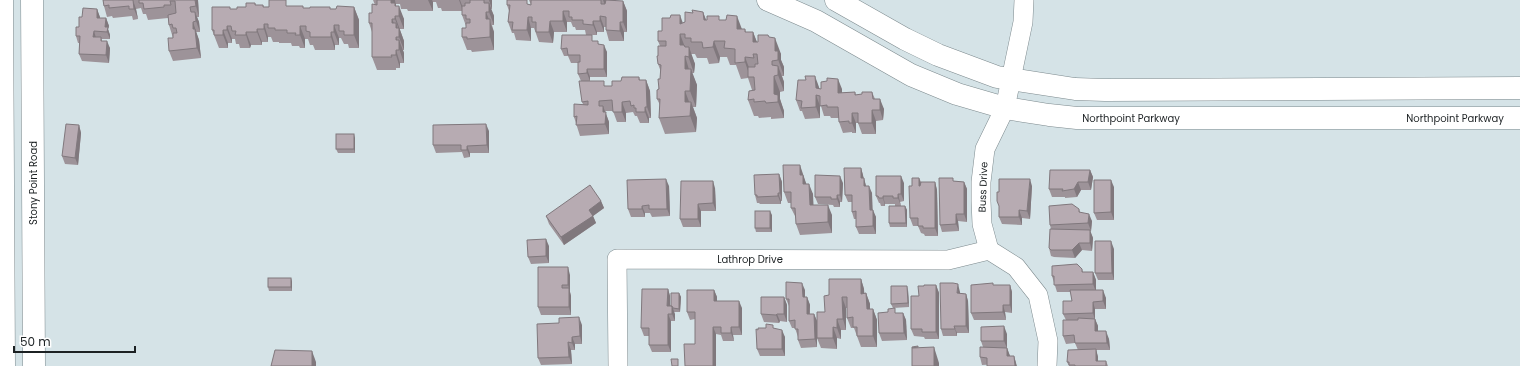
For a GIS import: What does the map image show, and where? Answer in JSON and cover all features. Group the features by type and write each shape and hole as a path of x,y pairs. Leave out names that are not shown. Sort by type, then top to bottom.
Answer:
{"street":[{"path":"2,0 4,366"},
{"name":"Stony Point Road","path":"32,0 34,366"},
{"name":"Northpoint Parkway","path":"768,0 816,21 911,75 957,94 1005,108 1077,118 1520,118"},
{"path":"836,0 905,39 938,55 997,77 1075,89 1520,88"},
{"name":"Buss Drive","path":"988,250 982,224 981,208 981,182 985,149 1005,108 1023,22 1024,0"},
{"path":"988,250 1016,267 1038,295 1048,341 1047,366"},
{"name":"Lathrop Drive","path":"618,366 617,259 948,260 988,250"}],"building":[{"path":"103,0 133,0 134,9 129,9 129,6 109,8 109,5 104,6"},
{"path":"139,0 195,0 196,6 190,7 191,12 195,12 196,21 193,22 193,29 195,29 197,48 169,51 168,38 173,38 173,33 177,33 176,28 173,28 172,24 169,25 168,15 176,13 175,1 170,1 171,5 164,5 164,7 144,9 143,3 139,3"},
{"path":"269,0 286,0 286,6 303,6 303,8 330,7 330,9 336,9 337,6 354,7 354,35 344,35 344,31 339,31 339,25 334,25 334,32 331,32 331,37 310,37 310,32 306,31 306,26 300,26 300,35 295,35 296,33 287,33 287,30 275,30 275,28 268,28 268,24 264,24 264,29 257,29 257,32 246,32 246,35 235,35 236,31 232,31 231,26 227,26 227,30 223,30 223,35 214,35 214,30 212,30 212,7 230,7 230,9 237,9 237,7 246,7 246,3 255,3 255,5 269,7"},
{"path":"377,0 391,0 391,3 395,3 395,6 399,6 399,16 395,16 395,19 392,19 392,23 396,23 396,28 399,28 399,37 396,37 396,40 399,40 399,50 396,50 396,55 391,55 392,57 372,57 372,23 369,23 369,13 372,13 372,4 377,5"},
{"path":"470,0 484,0 484,3 489,3 489,12 486,12 486,19 490,19 490,37 467,39 467,37 462,37 462,28 466,28 466,23 470,23 470,19 466,19 466,15 462,15 462,6 465,6 465,3 470,3"},
{"path":"507,0 527,0 527,4 531,5 531,0 601,0 601,4 605,4 606,0 623,1 623,22 620,22 620,31 606,30 606,17 600,16 600,21 593,21 593,25 583,24 583,20 572,20 572,17 569,17 569,11 563,11 563,21 550,21 549,32 536,32 536,22 532,22 532,17 528,17 527,30 512,30 513,22 508,22 510,5 507,5"},
{"path":"83,8 97,9 97,18 106,18 105,27 108,27 107,32 94,31 93,37 101,37 101,41 107,41 106,55 79,54 80,36 76,36 76,27 79,27 79,17 82,17"},
{"path":"692,10 703,12 704,20 707,20 707,16 719,16 719,20 726,20 727,15 737,16 737,29 745,29 745,32 753,32 753,42 758,42 758,35 768,35 769,37 775,38 775,51 778,51 778,60 772,61 772,65 778,66 778,75 774,76 774,94 778,95 778,102 766,103 765,101 754,102 754,99 748,100 749,91 755,90 754,77 748,77 748,67 755,67 755,64 758,64 757,54 753,54 754,58 745,57 745,62 735,63 735,49 724,48 725,41 714,41 713,47 703,48 702,42 691,42 691,38 685,38 685,34 680,34 680,45 689,47 689,57 685,56 685,69 691,69 690,91 685,91 685,102 691,102 690,116 659,118 660,99 657,99 657,90 659,89 658,79 660,79 661,65 658,64 657,56 658,46 666,46 666,41 658,41 658,31 662,31 662,18 670,18 671,15 680,15 680,24 685,22 685,12 693,13"},
{"path":"562,35 592,35 592,41 598,41 598,44 604,45 604,69 587,69 587,73 578,74 578,62 580,62 580,55 568,55 567,48 561,49"},
{"path":"805,76 815,76 816,88 821,89 821,82 827,81 827,78 838,79 838,93 855,92 855,95 862,94 862,92 872,92 873,99 880,99 880,110 872,110 872,123 858,123 858,113 852,113 852,123 849,123 849,121 839,122 838,107 827,107 827,105 820,106 820,96 816,95 816,107 801,108 802,101 796,100 798,80 806,80"},
{"path":"622,77 639,77 639,80 646,80 647,107 645,107 645,112 636,112 636,108 634,108 634,105 631,106 630,101 622,102 622,112 613,112 612,100 599,101 599,106 603,106 603,112 606,112 605,124 576,125 577,116 574,117 574,104 588,105 588,101 582,102 579,81 604,81 604,86 612,86 612,81 621,81"},
{"path":"66,124 79,125 75,158 62,156"},
{"path":"486,124 487,145 467,146 467,150 461,150 461,145 433,145 433,125"},
{"path":"336,134 354,134 354,149 336,149"},
{"path":"783,165 800,165 800,175 803,175 803,184 809,184 810,205 828,205 828,222 796,224 795,208 791,208 791,192 784,192"},
{"path":"844,168 861,168 861,178 864,178 864,186 869,186 870,210 873,210 873,226 856,227 856,211 852,212 852,195 845,195"},
{"path":"1050,170 1090,170 1088,182 1078,182 1074,189 1062,191 1063,189 1049,189"},
{"path":"779,174 780,193 778,193 778,196 757,197 757,195 755,195 754,175"},
{"path":"815,175 840,176 840,195 837,195 837,199 831,199 831,197 815,197"},
{"path":"876,176 901,176 901,194 898,194 898,198 893,198 893,196 883,196 883,198 879,198 876,196"},
{"path":"912,178 919,178 919,186 921,182 935,182 935,228 923,228 923,226 918,226 918,218 910,218 909,186 912,186"},
{"path":"939,178 953,178 953,181 964,182 964,214 956,214 956,224 940,225"},
{"path":"666,179 667,209 649,209 649,205 642,206 642,209 628,209 627,180"},
{"path":"999,179 1030,179 1027,211 1019,210 1019,217 999,217 997,192 999,192"},
{"path":"1094,180 1111,180 1111,212 1094,213"},
{"path":"681,181 713,181 713,203 698,204 698,219 680,219"},
{"path":"590,185 601,201 589,210 593,216 561,237 546,216"},
{"path":"1072,204 1079,209 1079,212 1089,214 1088,223 1050,225 1049,206"},
{"path":"889,206 905,206 906,223 889,223"},
{"path":"755,211 770,211 770,228 755,228"},
{"path":"1050,229 1090,230 1090,243 1079,243 1072,250 1051,250 1049,248"},
{"path":"546,239 546,256 528,257 527,240"},
{"path":"1095,241 1111,241 1112,273 1095,273"},
{"path":"1077,264 1082,269 1082,272 1093,272 1093,284 1054,285 1052,266"},
{"path":"538,267 568,267 568,285 562,285 562,288 569,288 569,307 538,307"},
{"path":"268,278 291,278 291,287 268,287"},
{"path":"829,279 861,279 861,294 866,293 867,309 873,309 873,336 857,336 857,327 853,327 853,317 847,318 847,297 842,297 843,319 837,319 837,328 833,327 833,338 817,338 817,312 825,312 824,296 829,295"},
{"path":"786,282 802,283 803,297 807,297 807,314 814,314 815,339 798,340 798,329 795,329 795,320 789,321 789,299 786,299"},
{"path":"940,283 958,284 957,293 966,294 966,326 954,326 955,329 941,329"},
{"path":"993,283 993,285 1010,285 1010,305 1003,305 1003,312 971,313 971,285"},
{"path":"936,285 936,332 922,332 922,329 911,329 911,296 919,296 918,286"},
{"path":"891,286 907,286 908,303 891,304"},
{"path":"642,289 668,289 667,306 672,306 672,314 668,314 668,345 649,345 649,328 641,328"},
{"path":"687,290 714,290 714,301 739,301 739,327 731,327 731,333 721,333 721,327 713,327 713,366 685,366 684,344 695,344 695,312 687,312"},
{"path":"1070,290 1103,290 1103,301 1093,302 1093,313 1063,314 1063,301 1072,301"},
{"path":"671,293 679,293 679,309 671,306"},
{"path":"761,297 784,297 784,314 761,314"},
{"path":"895,308 895,313 903,313 904,333 879,333 878,313 888,312 888,309"},
{"path":"579,317 580,336 572,337 572,343 568,342 569,357 538,358 537,324 559,323 559,318"},
{"path":"1078,318 1095,319 1095,331 1106,331 1107,343 1075,343 1074,335 1063,336 1063,320 1078,320"},
{"path":"766,324 773,325 773,328 782,330 782,349 757,349 756,329 766,328"},
{"path":"1004,326 1004,341 981,341 981,327"},
{"path":"934,347 934,366 912,366 912,348"},
{"path":"980,347 1007,348 1007,356 1014,356 1015,366 987,366 987,358 980,357"},
{"path":"1096,349 1096,361 1106,361 1106,366 1075,366 1069,365 1069,362 1067,362 1068,350"},
{"path":"275,350 312,351 312,366 271,366"},
{"path":"671,359 678,359 678,366 672,366"}]}
